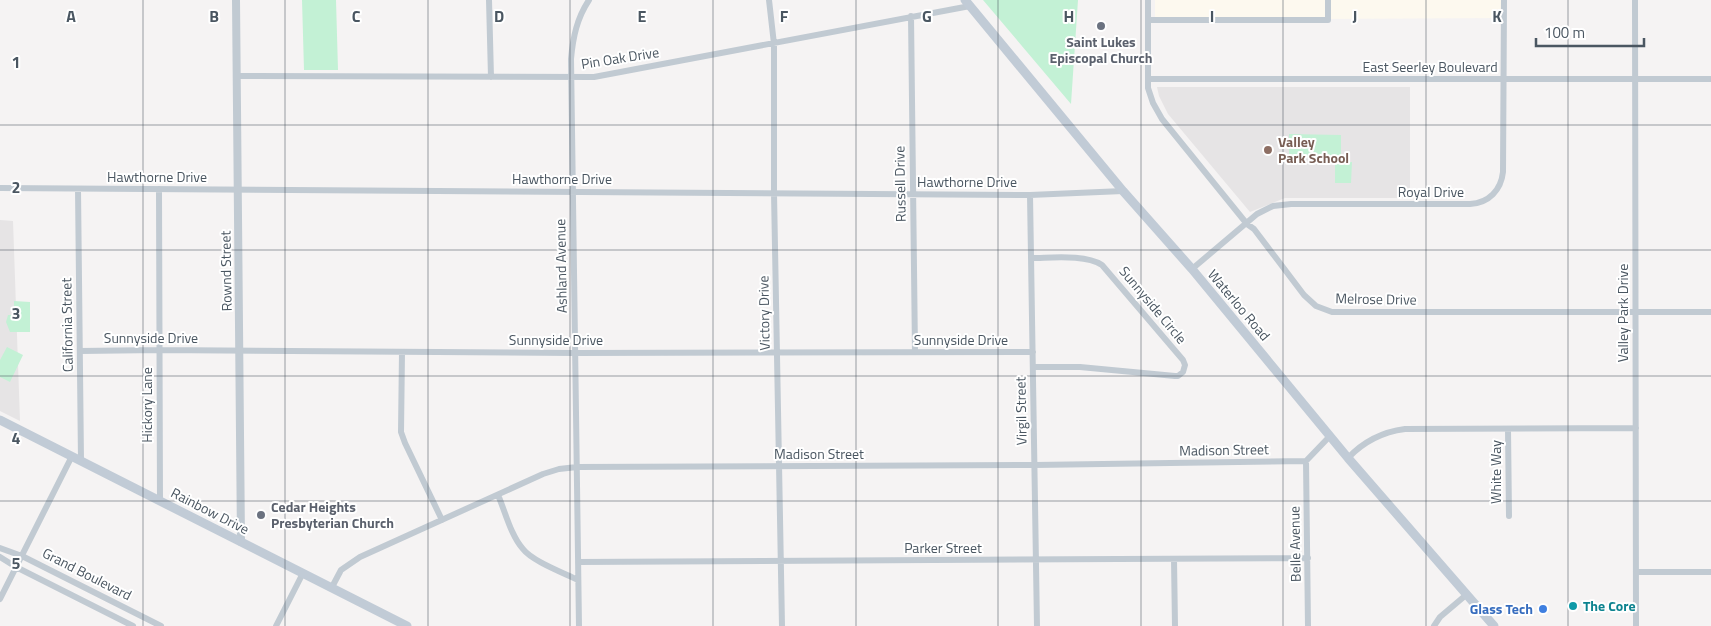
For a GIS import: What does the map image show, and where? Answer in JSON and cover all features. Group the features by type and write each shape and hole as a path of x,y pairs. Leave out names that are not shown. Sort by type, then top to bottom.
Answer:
{"main road":[{"name":"Waterloo Road","path":"967,3 1123,191 1192,269 1348,458 1494,626"},
{"name":"Rainbow Drive","path":"0,420 407,626"}],"street":[{"name":"Rownd Street","path":"236,0 241,542"},
{"path":"489,0 491,77"},
{"name":"Ashland Avenue","path":"579,626 571,58 575,29 590,0"},
{"name":"Victory Drive","path":"769,0 774,44 774,193 782,626"},
{"name":"Melrose Drive","path":"1148,0 1148,88 1153,103 1162,119 1316,306 1332,312 1711,312"},
{"path":"1148,20 1328,20 1328,0"},
{"name":"Royal Drive","path":"1192,269 1257,214 1273,206 1282,204 1470,204 1488,199 1497,190 1502,178 1504,0"},
{"name":"Valley Park Drive","path":"1635,0 1636,626"},
{"name":"Pin Oak Drive","path":"238,76 594,77 774,44 967,3"},
{"name":"Russell Drive","path":"910,16 915,352"},
{"name":"East Seerley Boulevard","path":"1148,79 1711,79"},
{"name":"Hawthorne Drive","path":"0,188 1030,195 1123,191"},
{"name":"California Street","path":"78,189 82,461"},
{"name":"Hickory Lane","path":"159,189 160,501"},
{"name":"Virgil Street","path":"1030,195 1037,626"},
{"name":"Sunnyside Circle","path":"1031,258 1086,259 1102,265 1185,364 1184,372 1174,376 1080,367 1033,367"},
{"name":"Sunnyside Drive","path":"80,351 1033,352"},
{"path":"402,352 402,432 405,443 442,520"},
{"path":"1348,458 1369,440 1405,429 1636,428"},
{"name":"White Way","path":"1508,429 1509,516"},
{"path":"1306,461 1330,436"},
{"path":"0,599 72,456"},
{"name":"Madison Street","path":"332,587 341,570 354,560 551,471 577,467 1034,465 1306,461"},
{"name":"Belle Avenue","path":"1306,461 1308,626"},
{"path":"498,495 517,541 523,550 578,580"},
{"name":"Grand Boulevard","path":"0,548 22,556 161,626"},
{"name":"Grand Boulevard","path":"0,557 16,567 133,626"},
{"name":"Parker Street","path":"578,562 1308,558"},
{"path":"1174,559 1175,626"},
{"path":"1636,572 1711,572"},
{"path":"276,626 303,573"},
{"path":"1434,626 1440,617 1466,595"}],"shaded area":[{"path":"1155,0 1504,0 1504,18 1155,20"},
{"path":"1157,87 1410,87 1410,198 1285,198 1250,212 1168,114 1159,96"},
{"path":"0,220 13,221 20,421 0,411"}],"green space":[{"path":"302,0 336,0 338,70 304,70"},
{"path":"983,0 1078,0 1071,104"},
{"path":"1289,134 1341,135 1341,157 1289,157"},
{"path":"1335,162 1352,162 1351,183 1335,183"},
{"path":"14,301 30,302 30,332 10,332 6,322 8,315 14,315"},
{"path":"7,347 23,355 10,382 0,377 0,360"}],"place":[{"name":"Saint Lukes Episcopal Church","path":"1101,26"},
{"name":"Valley Park School","path":"1268,150"},
{"name":"Cedar Heights Presbyterian Church","path":"261,515"},
{"name":"The Core","path":"1573,606"},
{"name":"Glass Tech","path":"1543,609"}]}
